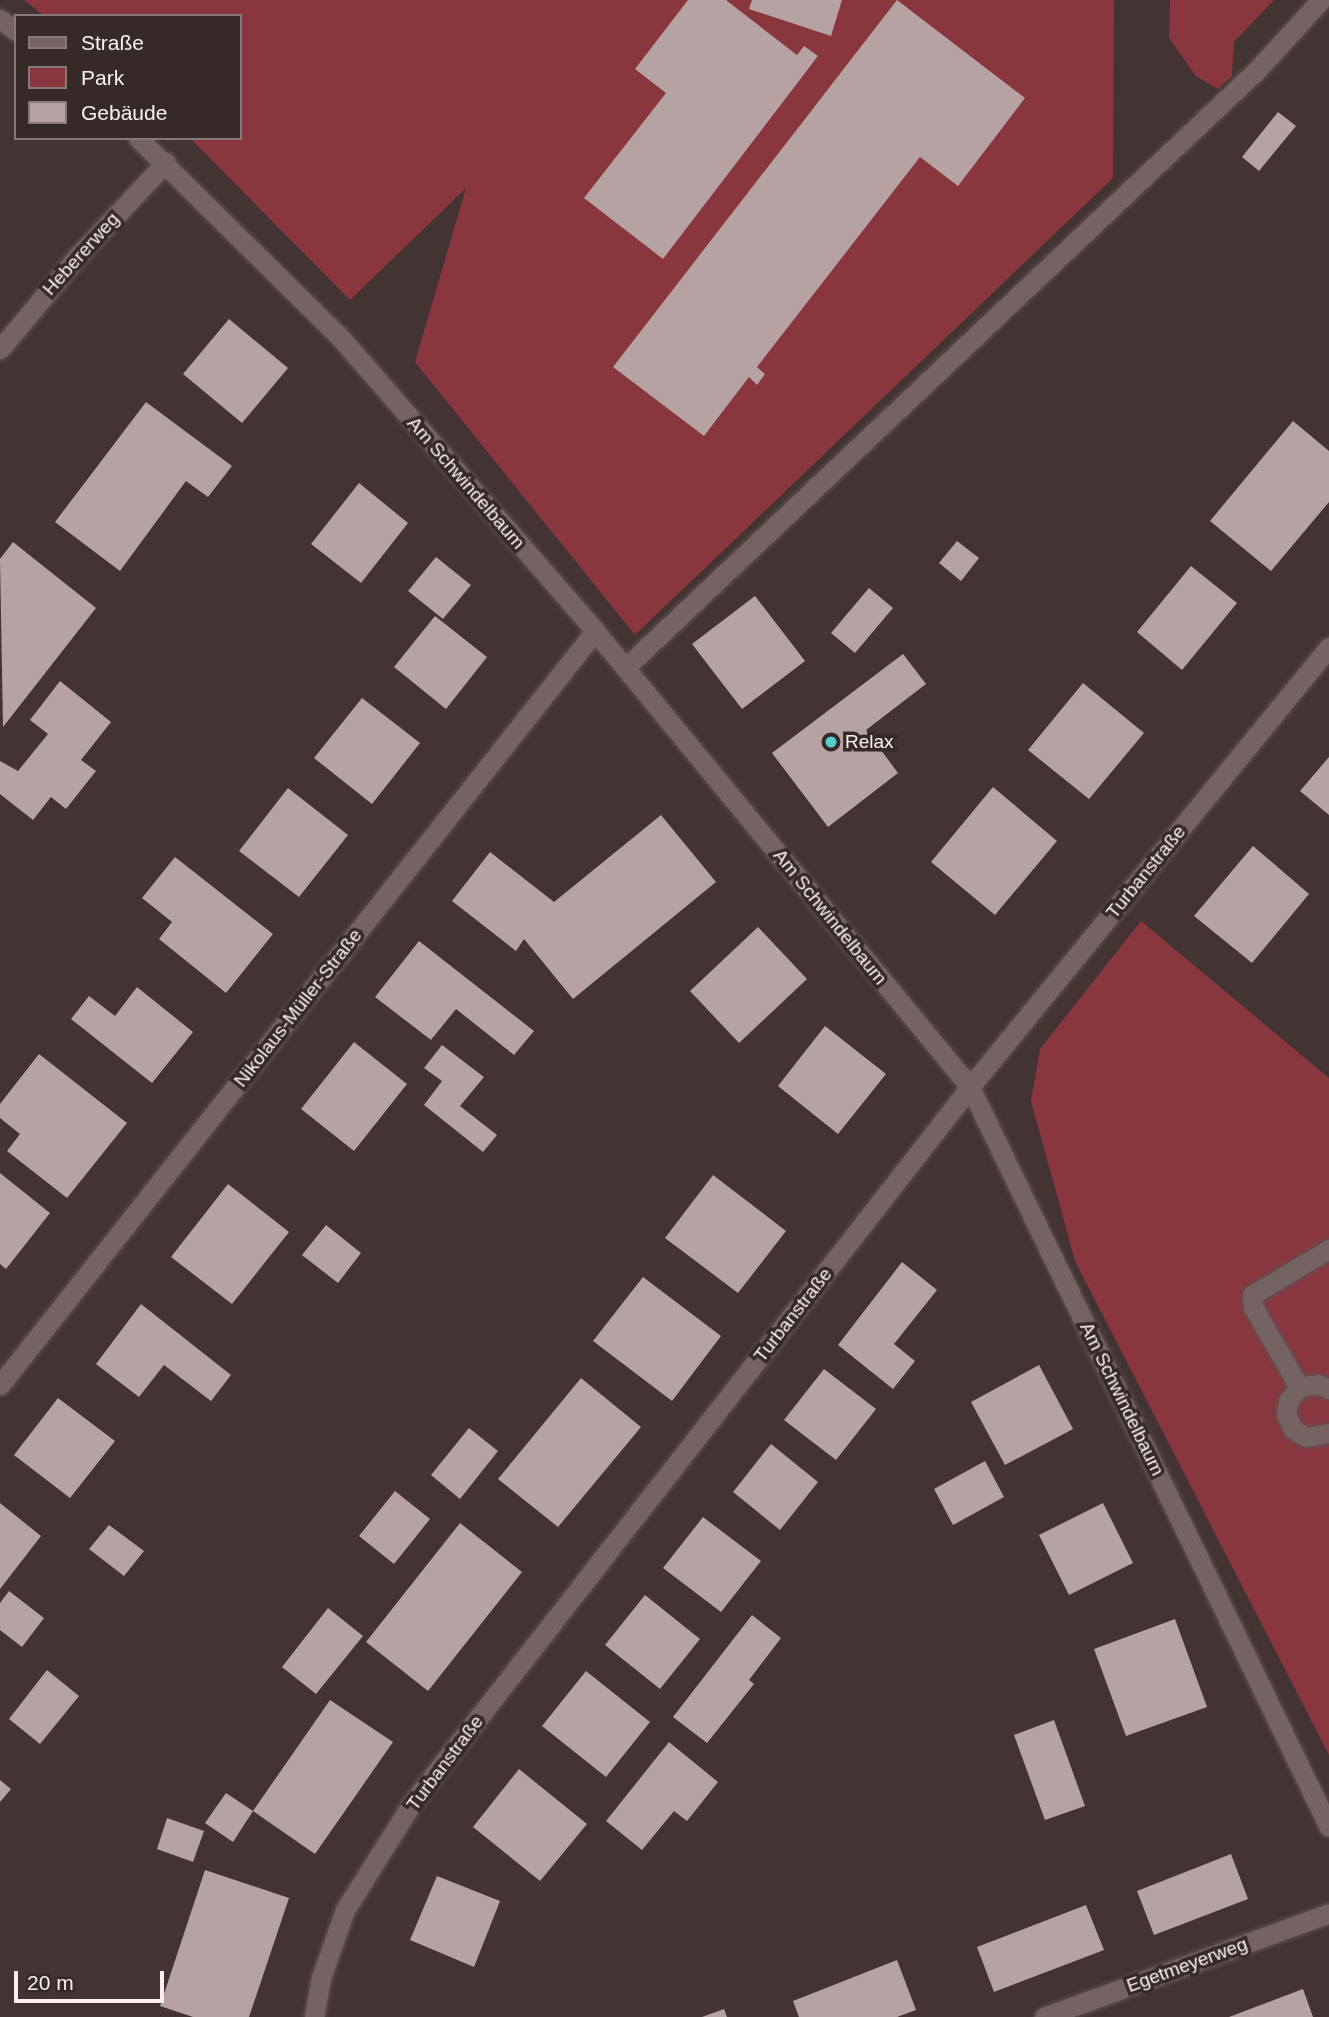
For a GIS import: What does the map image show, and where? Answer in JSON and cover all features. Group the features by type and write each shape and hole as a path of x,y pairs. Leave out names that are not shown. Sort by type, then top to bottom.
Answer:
{"street":[{"path":"625,667 1257,70 1321,0"},
{"name":"Am Schwindelbaum","path":"140,140 166,162 339,336 595,631 970,1087 1329,1827"},
{"name":"Hebererweg","path":"0,349 77,257 166,162"},
{"name":"Nikolaus-Müller-Straße","path":"0,1385 595,631"},
{"name":"Turbanstraße","path":"314,2017 321,1978 345,1910 412,1803 970,1087 1329,647"},
{"path":"1299,1387 1253,1307 1252,1294 1329,1249"},
{"path":"1327,1437 1306,1437 1289,1423 1288,1401 1299,1387 1318,1384 1329,1389"},
{"name":"Egetmeyerweg","path":"1044,2017 1329,1913"}],"green space":[{"path":"24,0 1114,0 1113,178 635,635 415,362 466,188 350,300 192,140 242,140 242,14 42,14"},
{"path":"1170,0 1274,0 1234,42 1232,76 1218,89 1196,76 1169,38"},
{"path":"1141,921 1329,1078 1329,1755 1075,1261 1031,1101 1040,1049"}],"building":[{"path":"688,0 726,0 797,55 804,46 818,56 663,259 584,198 666,93 635,69"},
{"path":"752,0 842,0 831,36 749,9"},
{"path":"897,0 1025,98 958,186 920,157 757,367 765,374 757,385 749,377 704,436 613,367"},
{"path":"1278,112 1296,126 1259,171 1242,157"},
{"path":"229,319 288,368 242,423 183,374"},
{"path":"146,402 232,466 208,497 186,481 120,571 55,522"},
{"path":"1293,421 1329,451 1329,502 1271,571 1210,521"},
{"path":"359,483 408,523 361,583 311,544"},
{"path":"957,541 979,558 961,581 939,563"},
{"path":"13,542 96,608 3,727 0,559"},
{"path":"436,557 471,585 443,619 408,591"},
{"path":"1191,566 1237,603 1182,670 1137,632"},
{"path":"869,588 893,608 855,653 831,633"},
{"path":"755,596 805,661 742,709 692,644"},
{"path":"435,616 487,657 446,709 394,667"},
{"name":"Relax","path":"903,654 926,684 866,730 898,773 828,827 772,753"},
{"path":"60,681 111,722 81,760 96,771 66,809 51,797 33,820 0,794 0,761 18,771 48,734 30,720"},
{"path":"1083,683 1144,733 1089,799 1028,750"},
{"path":"362,698 420,743 372,804 314,758"},
{"path":"1329,757 1329,815 1300,791"},
{"path":"993,787 1057,841 995,915 931,862"},
{"path":"288,788 348,835 299,897 239,851"},
{"path":"661,815 716,882 573,999 524,939 516,951 452,901 490,852 554,902"},
{"path":"1253,846 1309,894 1252,963 1194,916"},
{"path":"175,857 273,934 226,993 159,939 172,922 142,898"},
{"path":"758,927 807,979 739,1043 690,991"},
{"path":"419,941 534,1031 514,1055 456,1009 431,1040 375,997"},
{"path":"137,987 193,1032 152,1083 71,1019 89,996 115,1016"},
{"path":"825,1026 886,1074 838,1134 778,1086"},
{"path":"354,1042 407,1084 354,1151 301,1109"},
{"path":"442,1045 484,1077 460,1106 497,1135 483,1152 424,1105 442,1081 424,1068"},
{"path":"39,1054 127,1123 67,1198 7,1151 20,1134 0,1118 0,1104"},
{"path":"0,1173 50,1213 6,1269 0,1264"},
{"path":"713,1175 786,1231 738,1293 665,1238"},
{"path":"228,1184 289,1232 232,1304 171,1257"},
{"path":"326,1225 361,1253 338,1283 302,1255"},
{"path":"902,1262 937,1290 894,1344 915,1361 893,1389 838,1345"},
{"path":"643,1277 721,1336 672,1401 593,1341"},
{"path":"141,1304 231,1375 211,1401 164,1365 139,1397 96,1364"},
{"path":"1039,1365 1073,1429 1005,1465 971,1402"},
{"path":"824,1369 876,1409 836,1460 784,1420"},
{"path":"581,1378 641,1427 558,1527 498,1479"},
{"path":"58,1398 115,1441 70,1498 14,1455"},
{"path":"469,1428 498,1451 460,1499 431,1475"},
{"path":"771,1444 818,1482 780,1530 733,1492"},
{"path":"985,1461 1004,1497 953,1525 934,1489"},
{"path":"395,1491 430,1519 394,1564 359,1536"},
{"path":"0,1503 41,1536 0,1589"},
{"path":"1103,1503 1133,1563 1069,1595 1039,1535"},
{"path":"703,1517 761,1561 721,1612 663,1568"},
{"path":"460,1523 522,1572 428,1691 366,1642"},
{"path":"109,1525 144,1551 124,1576 89,1549"},
{"path":"9,1591 44,1618 22,1647 0,1630 0,1603"},
{"path":"645,1595 700,1639 660,1689 605,1645"},
{"path":"328,1608 363,1636 316,1694 282,1667"},
{"path":"752,1615 781,1638 749,1680 754,1684 707,1743 673,1717"},
{"path":"1175,1619 1207,1707 1126,1736 1094,1649"},
{"path":"47,1670 79,1696 40,1744 9,1719"},
{"path":"586,1671 650,1722 606,1777 542,1726"},
{"path":"330,1700 393,1742 315,1854 253,1811"},
{"path":"1054,1720 1085,1806 1045,1820 1014,1735"},
{"path":"669,1742 718,1782 687,1821 674,1811 642,1850 606,1821"},
{"path":"519,1769 587,1824 540,1881 473,1827"},
{"path":"0,1780 11,1789 0,1802"},
{"path":"226,1793 253,1811 233,1842 205,1823"},
{"path":"167,1818 204,1831 193,1862 157,1849"},
{"path":"1231,1854 1248,1899 1154,1935 1137,1891"},
{"path":"205,1870 289,1898 249,2017 193,2017 160,2006"},
{"path":"437,1876 500,1901 474,1967 410,1940"},
{"path":"1086,1905 1104,1950 994,1992 977,1947"},
{"path":"897,1960 916,2010 897,2017 799,2017 793,2001"},
{"path":"1303,1989 1313,2017 1229,2017"},
{"path":"724,2009 727,2017 702,2017"}],"place":[{"name":"Relax","path":"831,742"}]}
